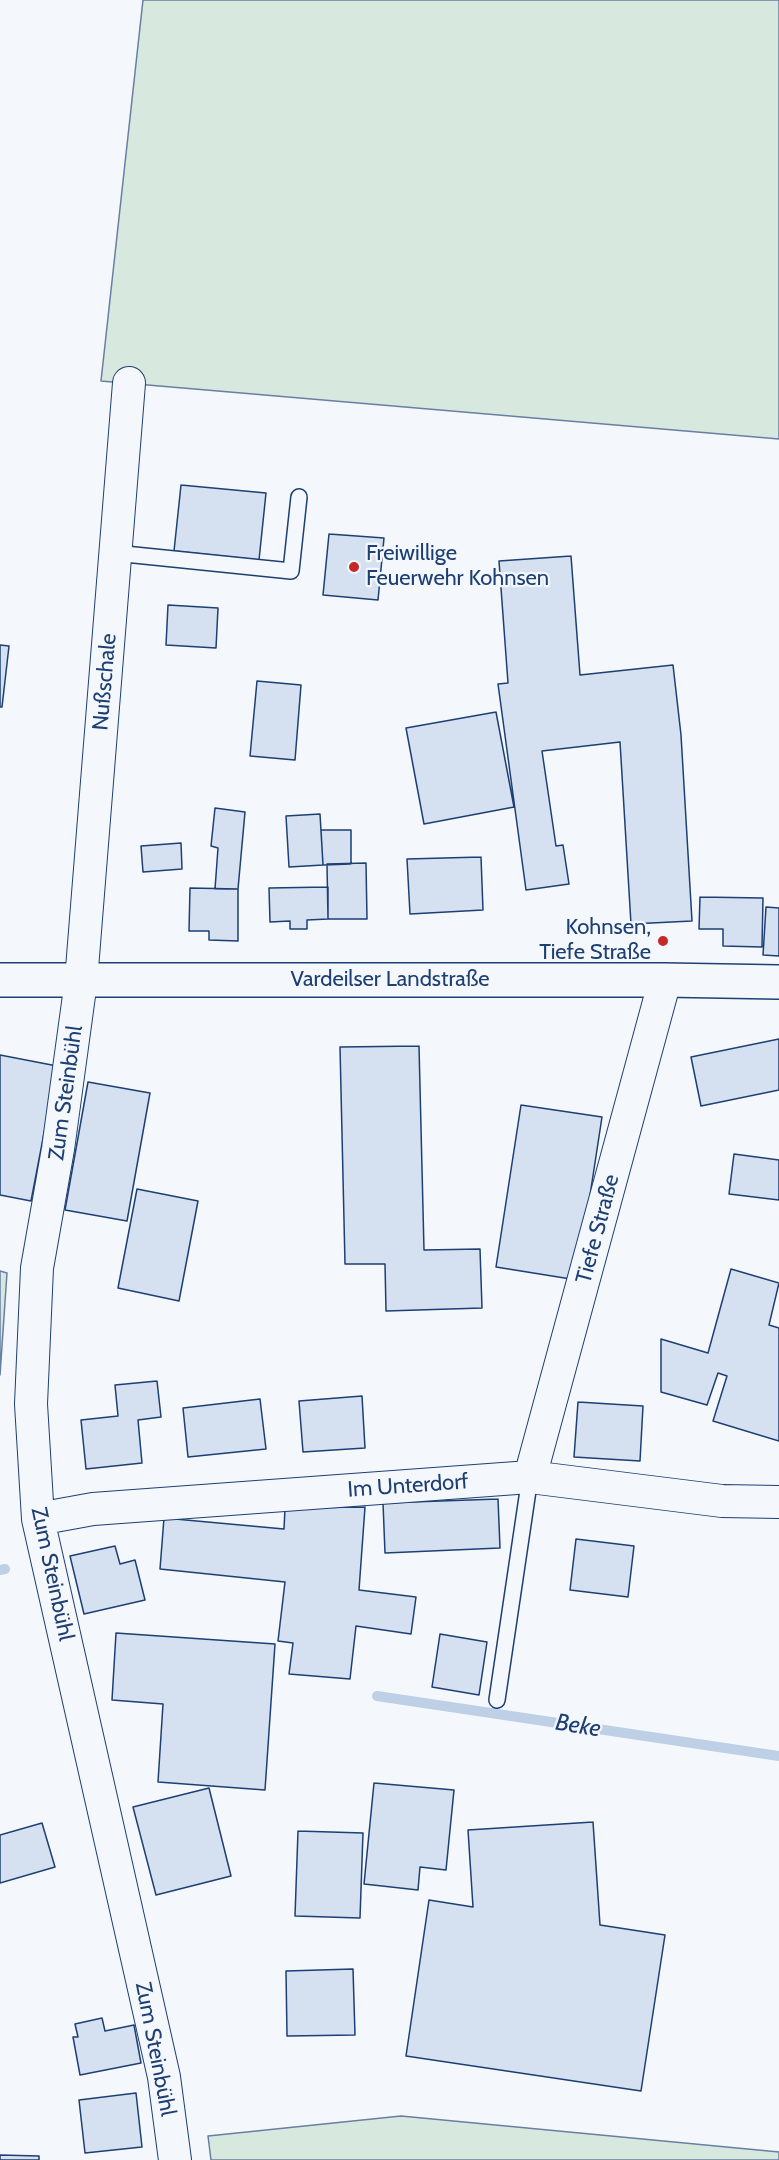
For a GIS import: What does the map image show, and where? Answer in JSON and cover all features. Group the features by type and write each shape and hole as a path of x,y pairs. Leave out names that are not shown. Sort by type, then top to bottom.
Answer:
{"street":[{"name":"Nußschale","path":"81,981 129,383"},
{"name":"Vardeilser Landstraße","path":"0,980 779,982"},
{"name":"Tiefe Straße","path":"530,1478 665,980"},
{"name":"Zum Steinbühl","path":"81,981 58,1149 38,1268 31,1404 38,1519 164,2077 175,2160"},
{"name":"Im Unterdorf","path":"38,1519 93,1509 530,1478 722,1502 779,1502"}],"lane":[{"path":"115,554 291,571 299,497"},
{"path":"497,1700 530,1478"}],"shaded area":[{"path":"143,0 779,0 779,439 101,381"},
{"path":"0,1271 7,1273 0,1375"},
{"path":"401,2116 779,2152 779,2160 211,2160 208,2136"}],"building":[{"path":"181,485 266,493 259,560 174,551"},
{"name":"Freiwillige Feuerwehr Kohnsen","path":"329,534 384,538 378,600 323,595"},
{"path":"571,556 580,675 673,665 681,735 692,921 631,924 620,742 542,751 556,846 563,845 569,884 526,890 498,684 508,683 499,561"},
{"path":"168,605 218,608 216,648 166,645"},
{"path":"0,645 9,646 2,707 0,707"},
{"path":"257,681 301,685 295,760 250,756"},
{"path":"496,712 514,807 424,824 406,728"},
{"path":"215,808 245,812 238,889 215,889 218,848 211,846"},
{"path":"320,814 323,865 289,867 286,816"},
{"path":"321,830 351,830 351,864 323,865"},
{"path":"181,843 182,869 143,872 141,846"},
{"path":"481,857 483,910 410,914 407,859"},
{"path":"366,863 367,919 328,919 327,864"},
{"path":"328,887 328,919 307,920 307,929 290,929 290,921 270,922 269,888"},
{"path":"190,888 238,889 238,941 209,940 209,931 189,931"},
{"path":"700,897 763,898 762,947 723,946 723,929 699,929"},
{"path":"766,907 779,908 779,956 763,955"},
{"path":"779,1039 779,1090 701,1106 691,1057"},
{"path":"419,1046 424,1250 480,1249 482,1308 386,1311 385,1264 345,1264 340,1047"},
{"path":"0,1055 57,1066 31,1201 0,1195"},
{"path":"88,1082 150,1093 127,1221 65,1210"},
{"path":"521,1105 602,1117 577,1280 496,1267"},
{"path":"734,1154 779,1160 779,1200 729,1194"},
{"path":"137,1189 198,1201 179,1301 118,1288"},
{"path":"731,1269 779,1283 769,1325 779,1328 779,1441 713,1421 727,1376 718,1373 707,1405 661,1392 661,1339 708,1353"},
{"path":"157,1381 161,1417 138,1420 142,1463 86,1469 81,1420 118,1416 115,1385"},
{"path":"362,1396 365,1448 303,1452 299,1401"},
{"path":"260,1399 266,1449 188,1457 183,1408"},
{"path":"578,1402 643,1406 640,1461 574,1457"},
{"path":"498,1499 500,1548 385,1553 383,1503"},
{"path":"365,1507 359,1590 416,1597 411,1634 356,1626 350,1679 289,1674 293,1643 278,1641 285,1582 160,1569 164,1518 284,1529 285,1508"},
{"path":"576,1539 634,1546 628,1597 570,1590"},
{"path":"115,1546 120,1564 135,1560 145,1600 84,1614 70,1556"},
{"path":"116,1633 275,1644 265,1790 158,1782 163,1704 112,1700"},
{"path":"440,1634 487,1642 479,1695 432,1687"},
{"path":"374,1783 454,1790 446,1870 420,1867 418,1890 364,1884"},
{"path":"209,1788 231,1876 156,1895 133,1807"},
{"path":"593,1822 600,1925 665,1935 641,2091 406,2056 429,1900 473,1907 468,1830"},
{"path":"42,1823 55,1867 0,1883 0,1835"},
{"path":"298,1831 363,1833 360,1918 295,1916"},
{"path":"353,1969 355,2035 287,2036 286,1971"},
{"path":"102,2018 105,2031 134,2025 141,2063 80,2075 73,2037 78,2037 75,2024"},
{"path":"136,2093 142,2147 85,2153 79,2100"},
{"path":"0,2155 39,2156 39,2160 0,2160"}],"waterway":[{"name":"Beke","path":"0,1570 5,1569"},
{"name":"Beke","path":"377,1696 779,1756"}],"place":[{"name":"Freiwillige Feuerwehr Kohnsen","path":"354,567"},
{"name":"Kohnsen, Tiefe Straße","path":"663,941"}]}
